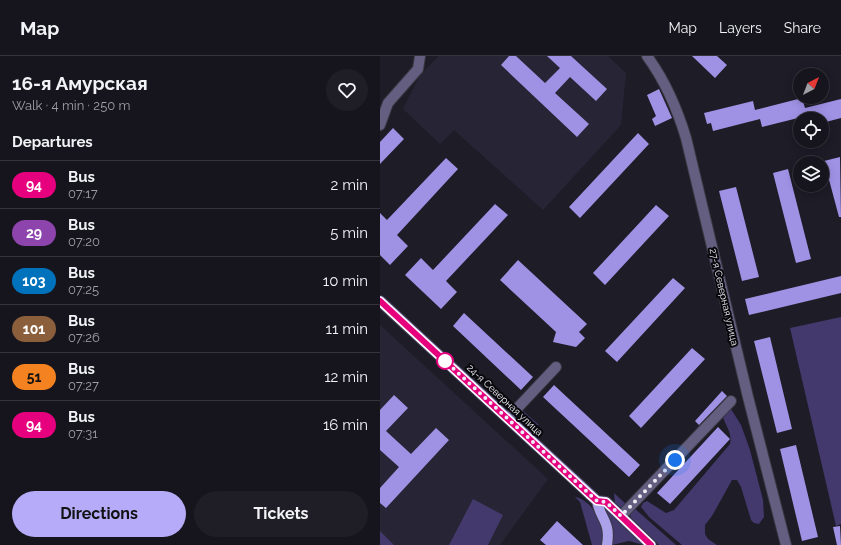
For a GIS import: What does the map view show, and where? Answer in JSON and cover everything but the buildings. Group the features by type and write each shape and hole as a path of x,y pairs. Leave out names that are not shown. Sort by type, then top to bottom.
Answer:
{"main road":[{"name":"24-я Северная улица","path":"380,301 597,501 606,502 651,545"},
{"name":"24-я Северная улица","path":"597,501 598,507 607,525 607,545"}],"street":[{"path":"380,125 388,103 418,69 420,56"},
{"name":"27-я Северная улица","path":"647,56 660,73 672,97 686,138 748,397 786,545"},
{"path":"508,418 556,367"},
{"path":"621,516 731,401"}],"shaded area":[{"path":"439,56 608,56 626,73 621,125 543,210 454,130 440,144 403,109 420,75"},
{"path":"841,317 841,524 836,526 790,328"},
{"path":"380,325 548,479 500,545 380,545"},
{"path":"727,409 731,409 741,425 750,450 763,500 764,517 759,524 754,523 751,520 741,487 737,480 732,480 712,516 705,525 705,534 708,539 717,545 682,545 649,517 641,507 643,503 647,501 666,513 674,510 730,444 731,439 729,431 722,412"},
{"path":"522,410 539,425 529,425 521,417"},
{"path":"614,493 628,506 621,507 615,504"},
{"path":"575,497 588,503 597,516 602,531 602,545 592,545 580,502"},
{"path":"473,499 503,515 488,545 449,545"},
{"path":"603,506 644,545 629,541 612,545 612,526"},
{"path":"633,507 676,545 659,545 631,518 630,514"},
{"path":"380,531 394,545 380,545"}],"bus line":[{"name":"94","path":"380,301 589,494 597,501 606,502 651,545"}],"route":[{"path":"445,361 444,360 597,501 606,502 621,516 675,460"}]}
